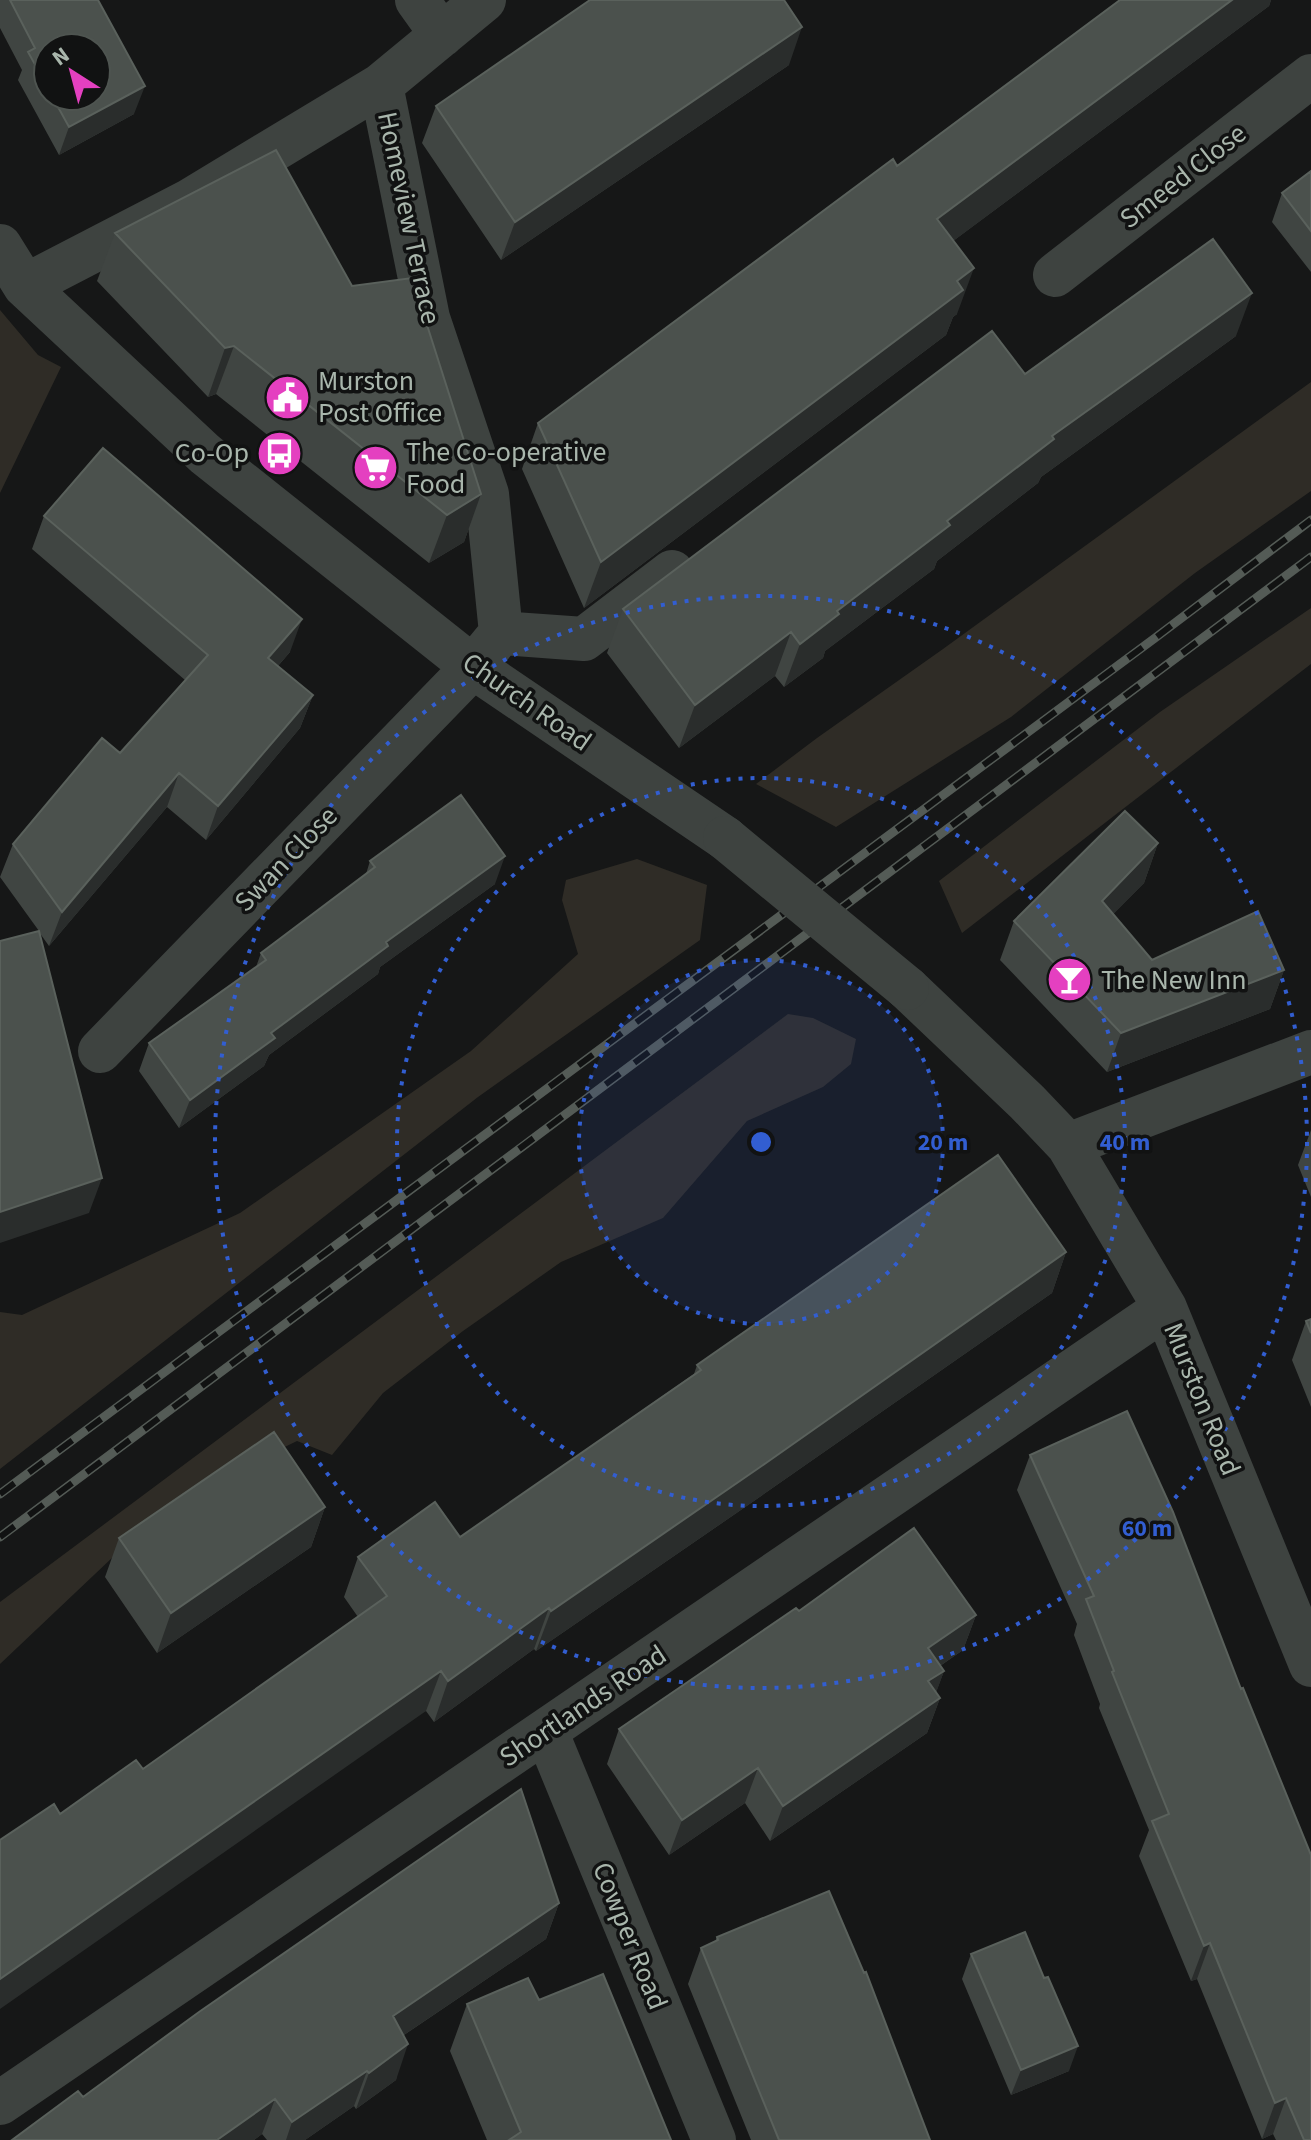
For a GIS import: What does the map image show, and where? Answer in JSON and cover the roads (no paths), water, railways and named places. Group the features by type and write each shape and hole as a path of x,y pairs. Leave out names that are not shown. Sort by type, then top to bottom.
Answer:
{"street":[{"path":"417,0 442,35"},
{"path":"25,286 189,201 381,85 484,0"},
{"name":"Smeed Close","path":"1055,275 1311,76"},
{"name":"Homeview Terrace","path":"381,85 428,318 487,494 501,633"},
{"name":"Church Road","path":"0,246 25,286 205,454 473,667 725,838 907,988 1068,1145"},
{"path":"473,667 501,633 584,639 698,553"},
{"name":"Swan Close","path":"100,1051 473,667"},
{"path":"1068,1145 1311,1052"},
{"name":"Murston Road","path":"1068,1145 1165,1308 1311,1665"},
{"name":"Shortlands Road","path":"0,2103 1165,1308"},
{"name":"Cowper Road","path":"546,1731 714,2140"}],"railway":[{"path":"0,1494 1311,520"},
{"path":"0,1537 1311,557"}],"place":[{"name":"Murston Post Office","path":"287,397"},
{"name":"Co-Op","path":"280,453"},
{"name":"The Co-operative Food","path":"375,468"},
{"name":"The New Inn","path":"1070,980"}]}
